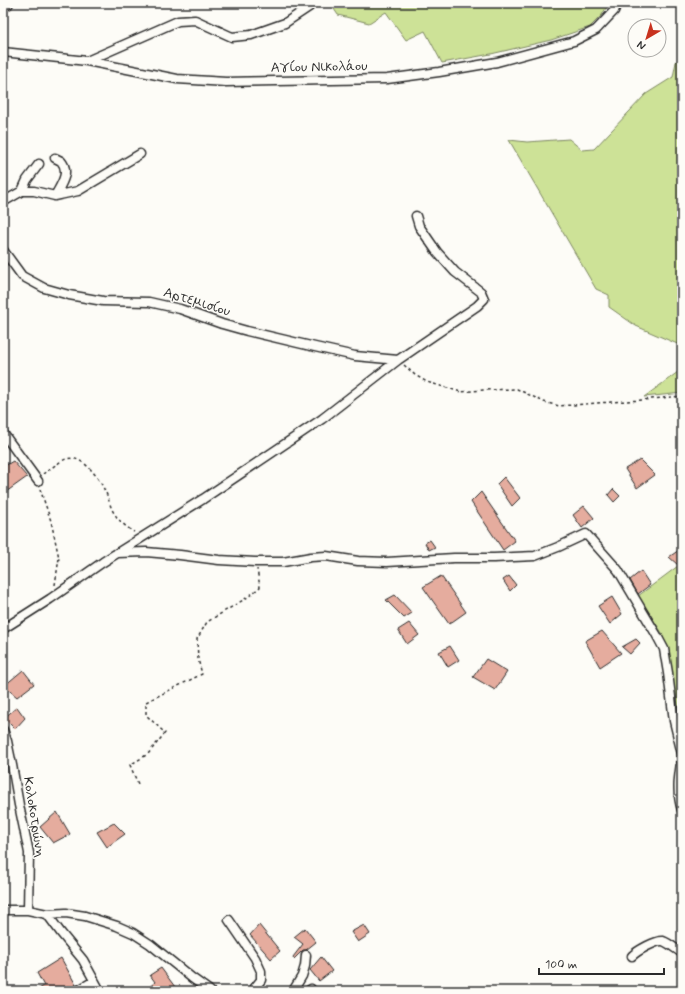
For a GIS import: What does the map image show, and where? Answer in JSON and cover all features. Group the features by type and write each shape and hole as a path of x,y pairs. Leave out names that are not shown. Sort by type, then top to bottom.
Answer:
{"street":[{"path":"3,5 7,3"},
{"path":"87,61 178,22 195,20 232,37 251,35 285,23 309,8 312,3"},
{"name":"Αγίου Νικολάου","path":"3,52 87,61 177,79 226,82 387,79 497,62 574,41 596,30 614,11 618,3"},
{"path":"3,202 22,191 34,191 55,196 78,191 140,154"},
{"path":"55,158 61,162 65,174 55,196"},
{"path":"22,191 27,180 39,164"},
{"path":"3,629 50,599 102,562 203,499 322,419 398,360 477,306 484,299 481,292 455,272 437,252 419,226 416,216"},
{"name":"Αρτεμισίου","path":"3,250 22,276 44,288 69,295 103,301 149,302 180,309 247,331 315,347 355,356 398,360"},
{"path":"3,433 38,481"},
{"path":"117,553 146,552 219,560 256,562 283,562 326,556 358,561 387,562 454,558 494,558 536,556 586,534 618,570 664,649 674,721 682,754"},
{"name":"Κολοκοτρώνη","path":"3,730 8,747 29,853 28,910"},
{"path":"682,757 678,789 682,810"},
{"path":"3,910 28,910 48,914 66,913 85,916 117,926 133,933 150,944 210,991"},
{"path":"48,914 82,960 100,991"},
{"path":"229,920 255,958 261,971 261,980 252,991"},
{"path":"632,956 636,952 657,942 663,941 682,953"},
{"path":"293,991 302,976 306,955"},
{"path":"77,991 94,981"}],"path":[{"path":"398,360 416,375 428,382 461,392 483,390 517,390 544,402 559,406 682,396"},
{"path":"50,599 56,582 59,558 51,521 38,481 42,474 66,459 75,458 93,472 107,494 113,512 118,519 142,538"},
{"path":"138,784 130,765 148,754 164,733 146,715 146,702 202,674 198,659 197,639 207,622 248,597 260,587 256,562"}],"green space":[{"path":"330,3 609,3 602,15 590,27 551,40 491,54 442,63 425,31 406,40 386,12 369,23 338,15"},
{"path":"682,56 682,346 636,326 609,307 609,295 596,289 509,140 527,142 569,139 582,150 594,149 646,94 673,77 676,62"},
{"path":"682,369 682,393 644,397"},
{"path":"682,563 682,722 662,633 638,596"}],"building":[{"path":"640,460 655,475 637,488 625,469"},
{"path":"13,461 27,477 6,492 3,487 3,467"},
{"path":"504,477 520,498 512,506 497,484"},
{"path":"613,489 620,496 614,502 608,495"},
{"path":"481,492 515,541 503,550 471,502"},
{"path":"584,506 594,518 582,528 573,515"},
{"path":"430,540 435,547 429,550 425,543"},
{"path":"682,548 682,562 678,565 669,557"},
{"path":"641,571 650,585 638,594 630,580"},
{"path":"441,576 466,612 449,624 423,587"},
{"path":"509,576 516,585 510,591 503,580"},
{"path":"395,595 412,613 404,618 386,600"},
{"path":"612,597 622,614 610,624 598,606"},
{"path":"409,623 419,635 407,644 398,630"},
{"path":"602,631 621,653 600,667 585,641"},
{"path":"636,639 640,643 630,654 622,647"},
{"path":"450,646 459,660 448,667 439,652"},
{"path":"486,659 507,672 495,690 473,677"},
{"path":"23,670 34,684 17,697 4,686"},
{"path":"17,707 25,718 15,729 4,718"},
{"path":"57,812 70,834 53,843 40,827"},
{"path":"114,823 125,834 107,847 97,832"},
{"path":"259,925 280,951 271,959 250,935"},
{"path":"364,925 370,934 358,942 351,932"},
{"path":"305,928 316,942 306,950 303,950 294,959 293,957 303,944 294,937"},
{"path":"321,957 332,971 319,981 310,970"},
{"path":"61,958 76,985 72,988 72,991 35,991 44,986 37,973"},
{"path":"161,968 178,991 145,991 155,982 150,975"}]}
